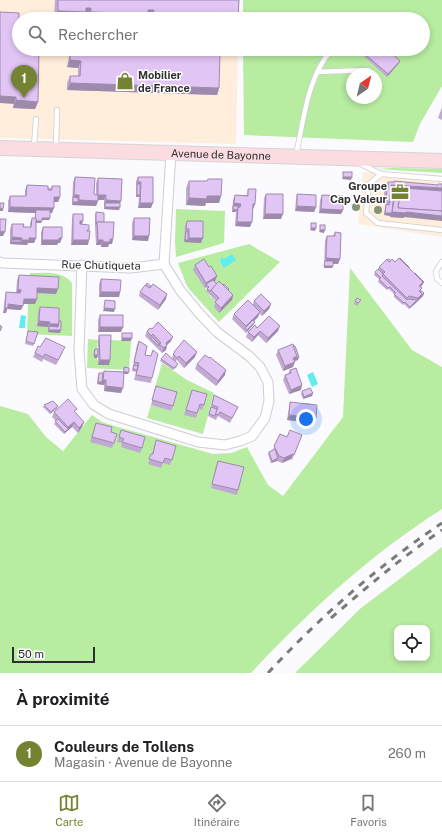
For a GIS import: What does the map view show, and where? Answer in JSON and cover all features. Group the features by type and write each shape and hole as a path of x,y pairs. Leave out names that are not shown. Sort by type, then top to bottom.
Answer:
{"main road":[{"name":"Avenue de Bayonne","path":"0,148 442,161"}],"street":[{"path":"82,265 79,351 82,389 94,404 109,414 198,442 225,445 252,436 265,418 269,401 268,382 260,367 249,356 217,332 198,313 180,290 164,264 171,153"},
{"name":"Rue Chutiqueta","path":"0,262 132,268 164,264"}],"lane":[{"path":"295,157 311,84 322,60 326,56"},
{"path":"317,72 346,71"},
{"path":"56,149 57,110"},
{"path":"34,148 36,119"},
{"path":"349,158 381,174 442,178"},
{"path":"381,174 369,184 366,213 378,223 442,230"},
{"path":"442,262 436,271 437,279 442,283"}],"shaded area":[{"path":"0,0 239,0 238,12 12,12 12,56 238,56 236,144 0,138"},
{"path":"363,172 442,175 442,237 358,224"}],"green space":[{"path":"243,0 442,0 442,86 420,124 413,142 244,135 243,56 430,56 430,12 243,12"},
{"path":"378,169 442,169 442,173"},
{"path":"176,209 225,211 224,243 176,257"},
{"path":"249,244 280,262 219,322 189,289 178,263","holes":["215,281 212,283 231,300 219,312 218,303 209,295 205,287"]},
{"path":"350,268 412,350 442,367 442,509 390,545 341,585 295,628 251,673 0,673 0,406 28,414 46,437 63,451 92,415 102,422 213,454 231,453 247,447 268,485 283,496 343,417"},
{"path":"30,273 58,274 68,279 72,283 72,336 27,334 28,304 36,293 56,294 29,281"},
{"path":"88,339 98,340 97,351 94,357 97,358 97,360 110,340 131,341 129,370 87,368"},
{"path":"162,363 187,380 214,393 203,434 147,418 151,405 171,411 175,397 154,391"},
{"path":"442,547 442,673 295,673 361,608"}],"water":[{"path":"232,254 236,260 224,268 220,259 223,257 224,259"},
{"path":"21,315 26,316 25,328 19,328"},
{"path":"313,372 318,384 312,387 307,375"}],"building":[{"path":"58,0 239,0 238,12 154,12 154,10 148,10 148,12 91,12 91,8 86,8 86,12 58,11"},
{"path":"0,12 12,13 12,56 39,56 38,102 16,100 16,97 0,96"},
{"path":"70,56 220,56 219,88 70,83 70,76 80,76 81,61 70,60"},
{"path":"367,56 395,56 400,61 388,74"},
{"path":"343,172 352,172 352,177 343,177"},
{"path":"75,177 95,178 94,194 98,195 98,201 79,200 79,195 74,195"},
{"path":"138,177 153,177 153,203 140,203 141,182 138,182"},
{"path":"98,178 122,179 121,201 106,200 106,195 98,195"},
{"path":"208,179 222,179 221,196 207,196 207,199 189,198 189,181 207,181"},
{"path":"394,181 438,185 442,184 442,188 391,185 390,202 387,202 386,188 388,188 388,182"},
{"path":"137,184 140,184 140,195 137,195"},
{"path":"27,185 48,186 48,190 52,190 52,186 60,186 60,197 54,197 54,208 10,207 10,196 26,196"},
{"path":"391,187 442,191 442,211 398,208 399,200 394,200 392,213 385,213 386,204 389,205 390,202"},
{"path":"248,189 256,189 252,222 237,222 238,207 240,207 241,204 234,203 235,195 248,196"},
{"path":"266,194 283,194 283,214 265,214"},
{"path":"297,194 316,195 316,207 297,206"},
{"path":"322,195 343,196 343,210 321,209"},
{"path":"73,197 78,198 78,202 73,202"},
{"path":"394,200 399,200 398,208 442,211 442,216 392,212"},
{"path":"0,203 4,203 3,209 0,208"},
{"path":"105,203 120,203 120,207 105,207"},
{"path":"233,206 240,207 238,207 237,210 233,209"},
{"path":"36,210 50,210 50,218 42,218 42,221 36,221"},
{"path":"96,212 104,213 104,222 97,222 96,224"},
{"path":"73,214 83,214 83,221 80,221 80,224 89,225 89,230 87,231 90,231 89,240 73,240"},
{"path":"32,218 36,218 36,238 22,240 22,238 12,237 12,224 24,224 23,227 31,227"},
{"path":"134,218 150,218 149,236 134,236"},
{"path":"0,219 6,219 5,232 0,231"},
{"path":"187,221 203,221 203,238 189,238 189,229 186,229"},
{"path":"97,222 114,222 113,239 110,239 110,242 98,240"},
{"path":"311,223 316,223 316,228 311,228"},
{"path":"320,225 325,225 325,230 320,230"},
{"path":"43,227 62,227 62,238 59,238 59,240 42,240"},
{"path":"186,231 188,231 188,240 185,240"},
{"path":"335,232 341,233 340,259 326,258 327,236 335,236"},
{"path":"11,240 22,240 21,242 11,242"},
{"path":"399,258 423,282 419,286 422,288 419,291 422,294 418,298 409,296 407,298 383,274 385,272 379,267 387,259 389,262 392,259 395,262"},
{"path":"204,259 209,267 211,266 217,276 206,283 195,265"},
{"path":"325,261 333,261 333,266 324,266"},
{"path":"378,269 383,274 382,276 407,300 417,300 410,307 405,302 404,303 394,294 396,293 390,287 388,288 379,279 381,278 375,272"},
{"path":"19,275 59,277 58,289 37,288 37,299 24,299 23,306 8,304 8,308 5,308 6,292 20,293 21,290 18,289"},
{"path":"101,279 121,280 120,292 101,292"},
{"path":"213,280 217,284 210,291 207,289 209,287 206,284"},
{"path":"219,281 233,295 221,308 215,302 219,298 211,290"},
{"path":"147,283 151,286 150,288 146,285"},
{"path":"153,284 167,294 160,305 140,292 145,285 150,288"},
{"path":"261,294 271,304 264,311 254,301"},
{"path":"357,298 361,300 358,303 355,301"},
{"path":"105,300 115,301 115,309 104,308"},
{"path":"248,300 260,312 246,326 234,314"},
{"path":"40,307 59,308 59,324 50,324 50,322 39,321"},
{"path":"100,315 123,315 123,327 100,327"},
{"path":"269,316 280,326 268,338 260,331 254,337 248,332 255,325 257,328"},
{"path":"253,320 255,322 247,330 245,328"},
{"path":"59,321 61,321 61,330 49,330 49,326 58,327"},
{"path":"158,322 173,337 166,343 167,345 164,348 159,344 161,343 153,334 151,336 147,331 150,328 152,329"},
{"path":"28,331 38,332 34,344 26,341"},
{"path":"122,333 132,333 132,338 122,338"},
{"path":"99,335 111,335 110,360 100,360"},
{"path":"152,337 159,344 159,346 150,338"},
{"path":"46,338 65,347 58,360 45,354 43,357 35,353 38,346 40,347"},
{"path":"184,340 197,352 186,363 179,356 177,358 173,354"},
{"path":"139,341 147,346 145,355 151,356 153,350 158,354 152,378 136,375 139,363 134,362"},
{"path":"293,344 297,356 293,358 295,362 285,366 278,350"},
{"path":"293,346 295,346 299,357 296,358 297,356"},
{"path":"95,349 98,349 98,355 94,355"},
{"path":"166,353 178,364 174,368 161,359"},
{"path":"205,355 209,358 210,357 226,370 218,381 197,364"},
{"path":"134,365 138,366 137,370 133,369"},
{"path":"124,367 129,368 129,372 124,372"},
{"path":"296,368 302,385 291,390 285,375 291,373 290,370"},
{"path":"104,371 124,372 123,388 106,386 106,380 103,380"},
{"path":"99,373 103,373 102,382 98,382"},
{"path":"156,386 177,392 173,406 152,400"},
{"path":"310,388 313,393 304,397 302,391"},
{"path":"192,390 207,394 204,405 200,404 197,413 186,410"},
{"path":"214,395 238,407 232,418 220,412 218,415 215,414 218,407 212,405"},
{"path":"68,399 77,409 74,411 84,422 79,428 74,422 68,427 54,412"},
{"path":"53,401 58,406 51,412 44,405"},
{"path":"290,402 317,405 316,418 289,415"},
{"path":"211,407 217,409 215,416 209,414"},
{"path":"58,419 68,429 65,432 55,421"},
{"path":"96,423 112,427 111,432 117,434 114,443 92,437"},
{"path":"121,430 145,437 142,448 122,442 124,439 119,437"},
{"path":"290,430 302,435 294,455 293,454 284,458 279,456 274,446 280,434 287,437"},
{"path":"156,440 176,446 172,460 165,458 163,463 149,459 151,454 153,454"},
{"path":"275,449 278,458 272,461 269,452"},
{"path":"218,461 244,467 238,490 212,484"}],"railway":[{"path":"268,673 308,632 350,593 418,539 442,523"},
{"path":"331,618 371,584 442,530"}],"place":[{"name":"Mobilier de France","path":"125,81"},
{"name":"Couleurs de Tollens","path":"24,98"},
{"name":"Groupe Cap Valeur","path":"400,192"}]}
